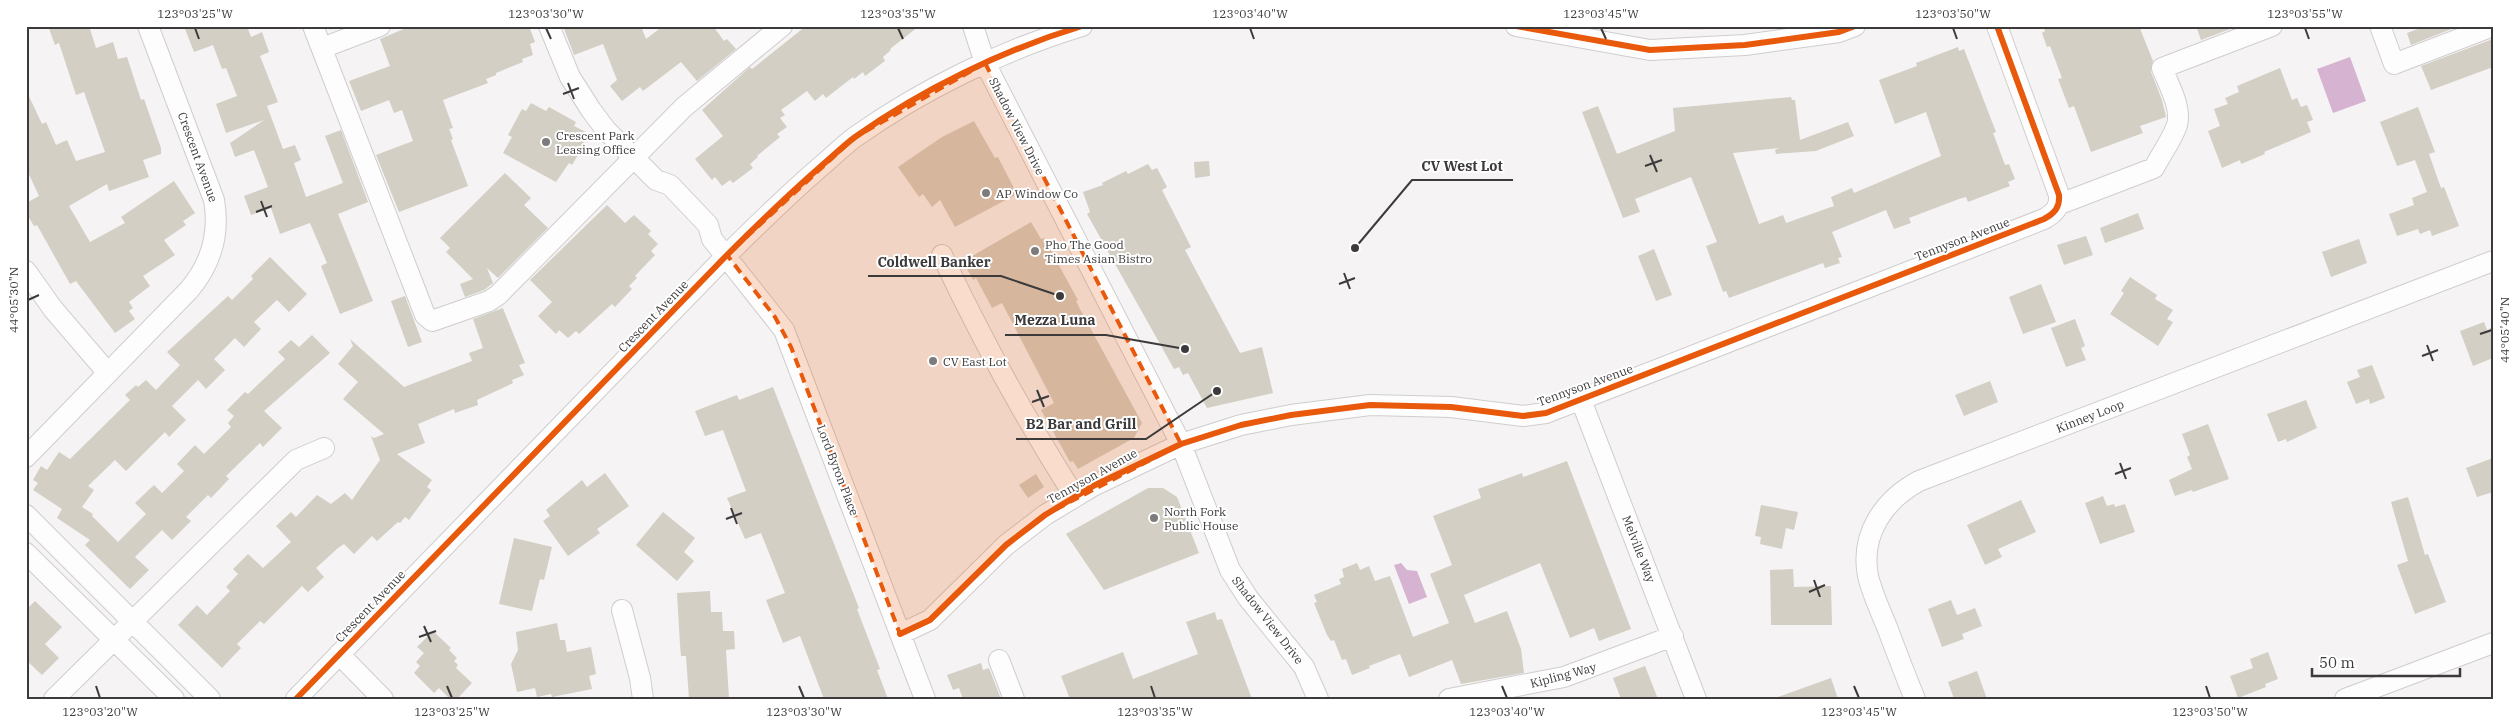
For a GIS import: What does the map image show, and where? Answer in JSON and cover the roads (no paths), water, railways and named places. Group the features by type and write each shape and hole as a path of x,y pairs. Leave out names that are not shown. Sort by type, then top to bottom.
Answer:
{"street":[{"name":"Crescent Avenue","path":"26,457 197,281 210,256 217,227 217,212 211,188 148,26"},
{"path":"313,26 426,315 432,322 489,301 498,295 705,88 782,26"},
{"path":"322,48 380,26"},
{"path":"549,26 564,64 578,92 606,130 656,180 670,185 708,225 712,239 727,255"},
{"name":"Shadow View Drive","path":"973,26 985,63 1181,444 1230,570 1248,598 1300,662 1318,699"},
{"name":"Crescent Avenue","path":"296,699 727,255 784,199 854,138 919,98 985,63 1054,34 1082,26"},
{"path":"1516,26 1650,50 1745,45 1800,32 1839,32 1855,26"},
{"path":"1997,26 2057,185 2060,204 2154,168 2177,125 2178,116 2177,107 2162,68 2272,26"},
{"path":"2380,26 2394,64 2493,26"},
{"name":"Tennyson Avenue","path":"900,634 926,623 1006,546 1045,515 1075,497 1181,444 1241,425 1344,407 1421,404 1523,416 1546,414 2044,219 2053,214 2060,204"},
{"name":"Lord Byron Place","path":"727,255 775,317 787,337 925,699"},
{"path":"942,255 990,350 1046,452 1075,497"},
{"name":"Kinney Loop","path":"1915,699 1873,592 1867,560 1875,523 1881,511 1904,490 1928,478 2493,261"},
{"path":"26,271 53,309 107,372"},
{"name":"Melville Way","path":"1581,400 1696,699"},
{"path":"54,699 131,620 296,460 324,448"},
{"path":"26,516 210,699"},
{"path":"26,553 174,698 192,680"},
{"path":"622,610 640,678 643,699"},
{"name":"Kipling Way","path":"1449,699 1551,680 1581,672 1672,636"},
{"path":"2346,699 2493,642"},
{"path":"339,654 383,699"},
{"path":"999,660 1014,699"}],"place":[{"name":"Crescent Park Leasing Office","path":"546,142"},
{"name":"AP Window Co","path":"986,193"},
{"name":"CV West Lot","path":"1355,248"},
{"name":"Pho The Good Times Asian Bistro","path":"1035,251"},
{"name":"Coldwell Banker","path":"1060,296"},
{"name":"Mezza Luna","path":"1185,349"},
{"name":"CV East Lot","path":"933,361"},
{"name":"B2 Bar and Grill","path":"1217,391"},
{"name":"North Fork Public House","path":"1154,518"}]}
